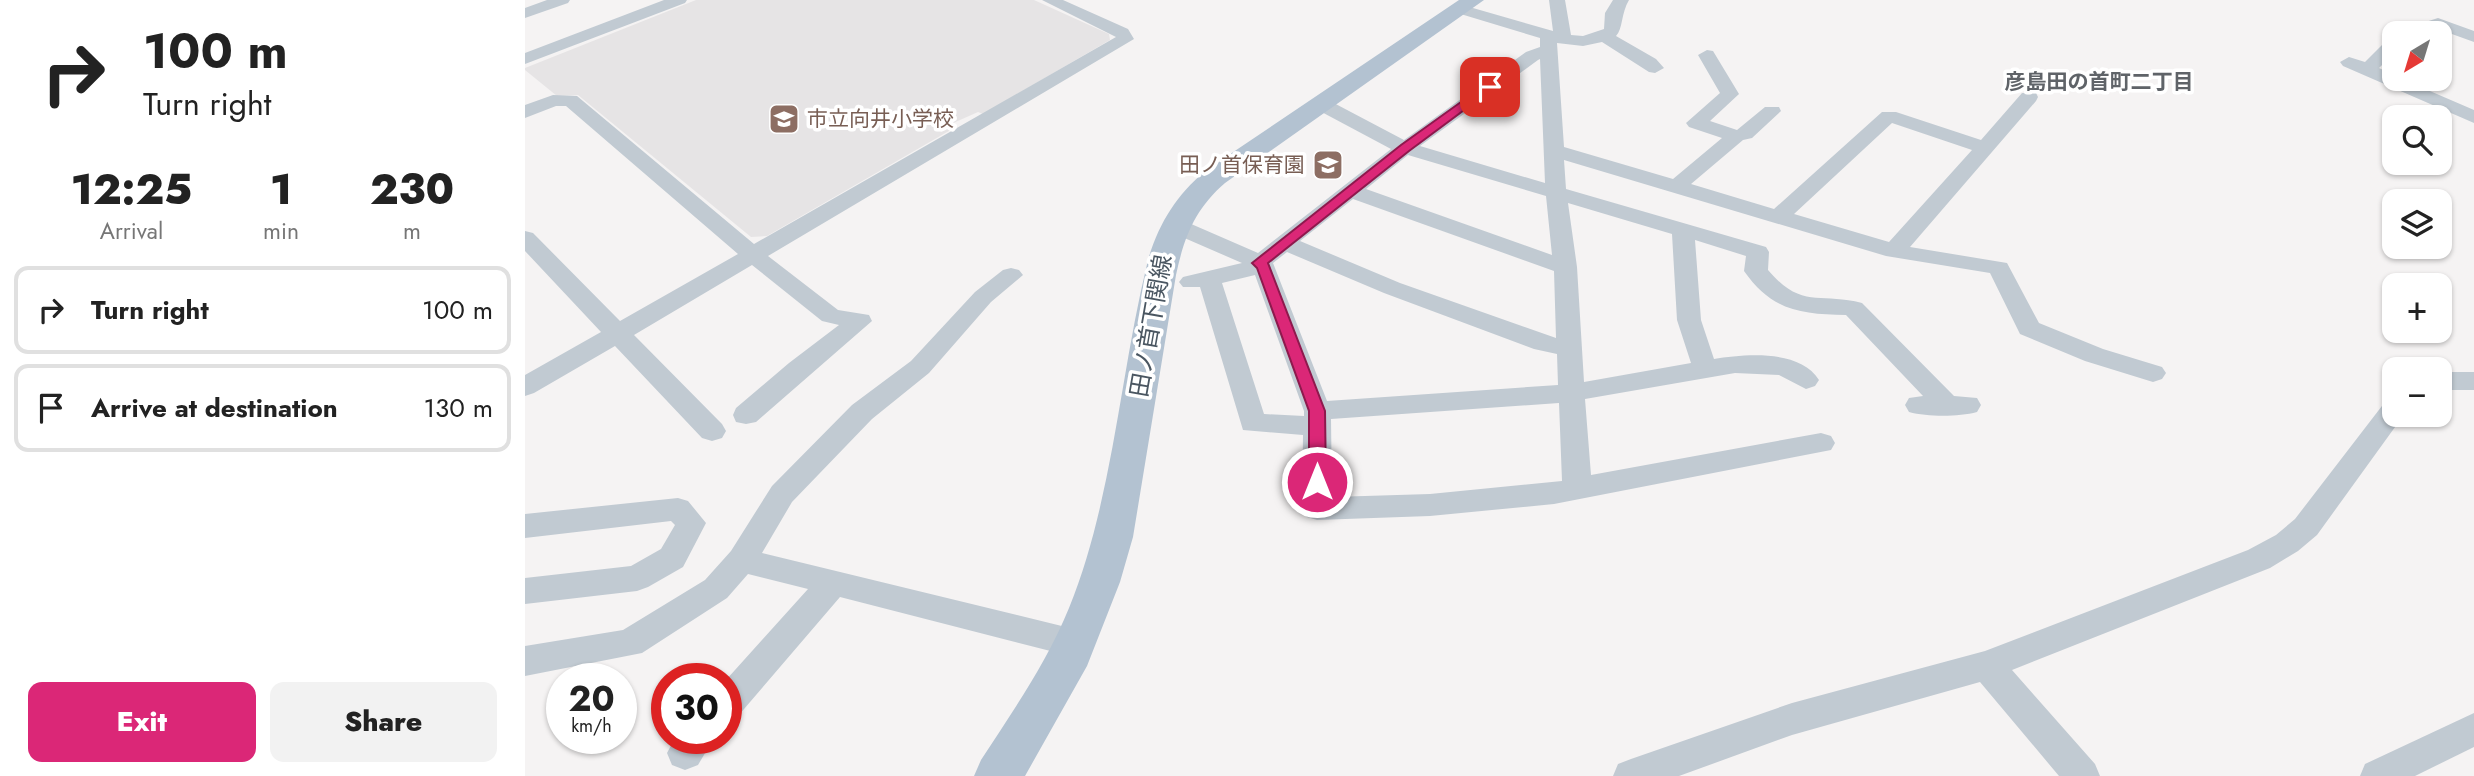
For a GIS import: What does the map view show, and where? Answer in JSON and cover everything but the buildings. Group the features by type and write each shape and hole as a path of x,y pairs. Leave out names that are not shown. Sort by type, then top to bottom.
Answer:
{"main road":[{"name":"田ノ首下関線","path":"998,776 1038,711 1090,611 1113,537 1160,275 1166,245 1174,225 1191,200 1215,177 1467,4"}],"street":[{"path":"525,13 562,0"},
{"path":"525,59 678,0"},
{"path":"525,387 1125,39 1122,33 1050,0"},
{"path":"1557,0 1563,39 1583,41 1606,36 1612,31 1613,13 1621,0"},
{"path":"1467,4 1548,35 1553,150 1565,267 1577,489"},
{"path":"2452,28 2474,37"},
{"path":"1606,36 1655,68"},
{"path":"1548,50 1532,56 1405,148 1259,263 1242,272 1200,280 1253,423 1571,393 1706,368 1759,363 1786,368 1807,380"},
{"path":"1707,55 1730,94 1696,122 1736,136"},
{"path":"2367,70 2382,55"},
{"path":"2349,62 2471,114"},
{"path":"1893,251 2029,97"},
{"path":"525,112 553,100 570,100 752,254 831,316 860,321 798,369 746,415"},
{"path":"1323,104 1405,148 1758,252 1756,271 1769,287 1787,301 1803,306 1853,308 1958,405 1918,405"},
{"path":"1677,186 1736,136 1745,134 1772,111"},
{"path":"1779,216 1889,116 1986,148"},
{"path":"1553,150 1893,251 1999,268 2029,328 2094,355 2153,373"},
{"path":"1351,191 1565,267"},
{"path":"1174,225 1263,266 1317,419 1317,509 1430,505 1577,489 1821,443"},
{"path":"1683,230 1685,288 1698,356 1706,368"},
{"path":"525,238 712,431"},
{"path":"1285,243 1392,289 1543,343 1570,349"},
{"path":"525,661 630,643 716,590 742,561 782,494 862,412 920,367 983,297 1011,275"},
{"path":"2452,381 2474,381"},
{"path":"1631,776 1792,719 1987,665 2259,559 2287,543 2306,527 2382,425"},
{"path":"525,526 678,509 691,523 671,558 637,578 525,591"},
{"path":"742,561 1074,643"},
{"path":"742,687 832,584"},
{"path":"1987,665 2082,776"},
{"path":"2378,776 2474,729"}],"shaded area":[{"name":"市立向井小学校","path":"696,0 1034,0 1109,34 1110,40 983,114 978,112 951,124 954,128 767,236 751,237 578,95 557,96 525,70"}],"place":[{"name":"市立向井小学校","path":"784,119"},
{"name":"田ノ首保育園","path":"1328,165"}],"district":[{"name":"彦島田の首町二丁目","path":"2099,82"}],"route":[{"path":"1317,482 1317,411 1263,266 1259,263 1405,148 1490,87"}]}
